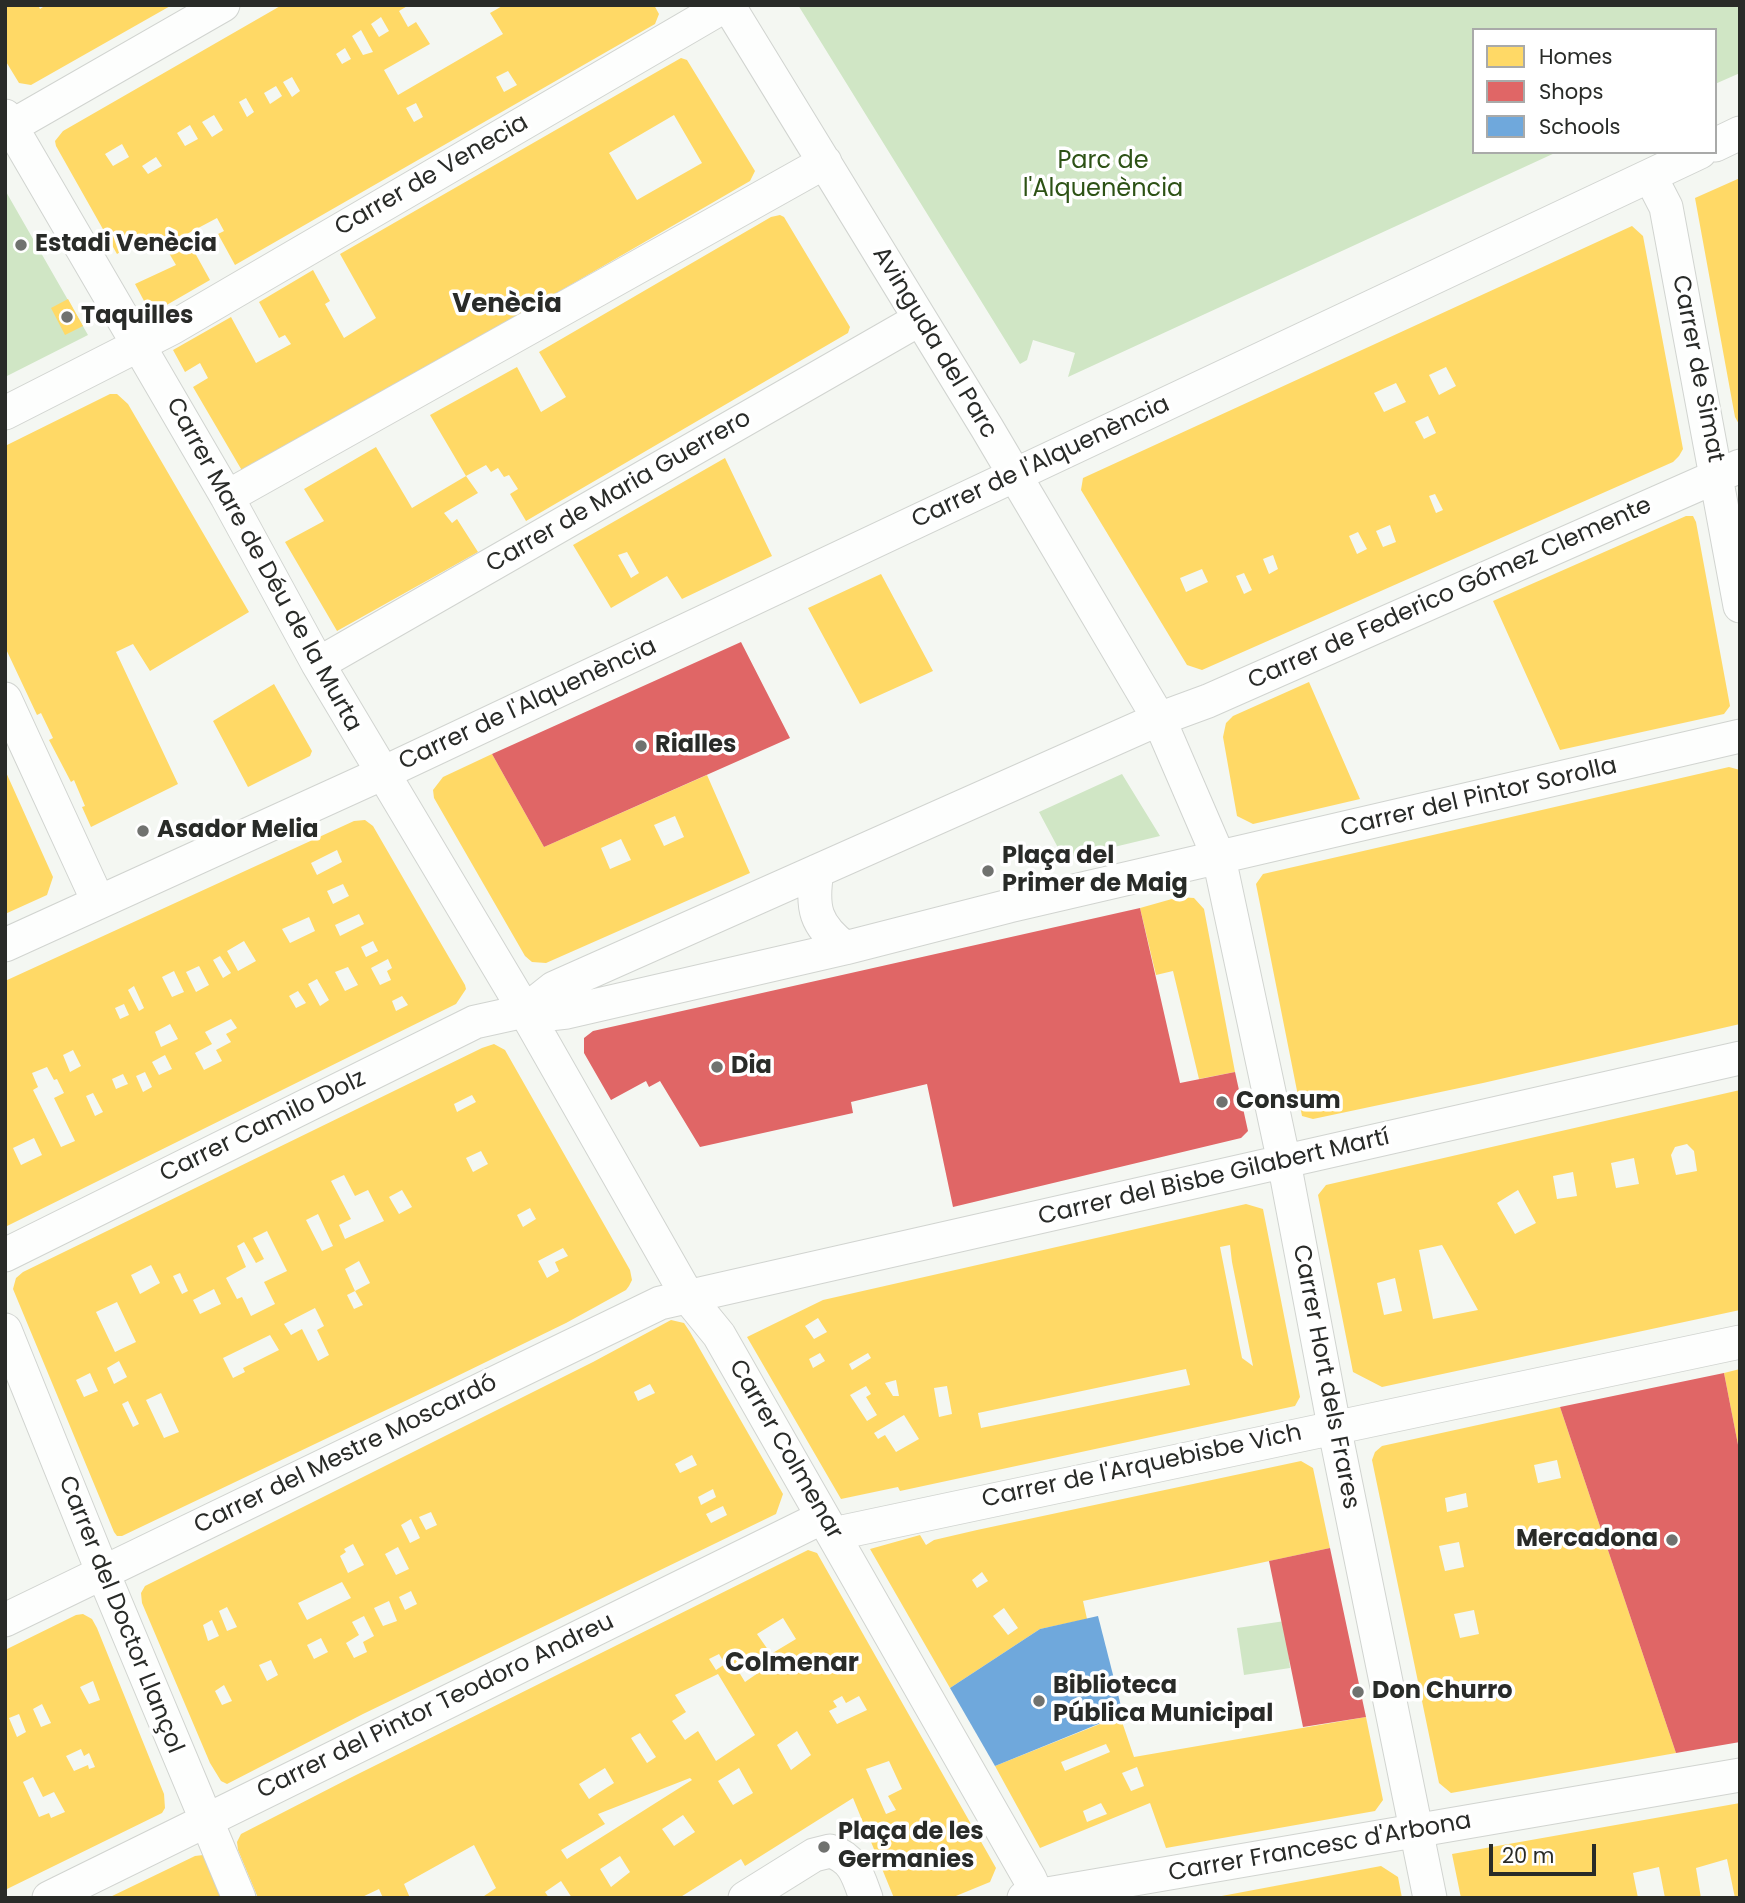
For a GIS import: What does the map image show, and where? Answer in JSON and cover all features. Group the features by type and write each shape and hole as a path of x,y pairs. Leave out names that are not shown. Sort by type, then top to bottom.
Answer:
{"street":[{"path":"8,121 223,5"},
{"name":"Avinguda del Parc","path":"727,5 920,319 1159,719"},
{"name":"Carrer de Venecia","path":"5,413 172,328 727,5"},
{"name":"Carrer Mare de Déu de la Murta","path":"8,121 227,497 381,774 525,1011"},
{"path":"1717,144 1740,133"},
{"name":"Carrer de l'Alquenència","path":"5,945 381,774 1696,154"},
{"path":"227,497 825,162"},
{"name":"Carrer de Simat","path":"1650,176 1665,207 1728,471 1740,606"},
{"name":"Carrer de Maria Guerrero","path":"318,664 920,319"},
{"name":"Carrer de Federico Gómez Clemente","path":"1159,719 1208,701 1728,471"},
{"path":"5,699 98,901"},
{"path":"1159,719 1219,858 568,1012 549,1014 525,1011 554,988 1159,719"},
{"name":"Carrer del Pintor Sorolla","path":"1219,858 1740,736"},
{"name":"Carrer Hort dels Frares","path":"1219,858 1284,1162 1334,1426 1430,1898"},
{"path":"817,871 814,908 820,923 830,936 845,948"},
{"name":"Carrer Camilo Dolz","path":"5,1255 475,1022 525,1011"},
{"name":"Carrer Colmenar","path":"525,1011 688,1297 719,1335 828,1525 1033,1897"},
{"name":"Carrer del Bisbe Gilabert Martí","path":"688,1297 1740,1058"},
{"name":"Carrer del Mestre Moscardó","path":"5,1620 660,1303 688,1297"},
{"name":"Carrer del Doctor Llançol","path":"5,1330 239,1898"},
{"name":"Carrer de l'Arquebisbe Vich","path":"828,1525 1334,1426 1740,1342"},
{"name":"Carrer del Pintor Teodoro Andreu","path":"49,1898 206,1820 828,1525"},
{"name":"Carrer Francesc d'Arbona","path":"1033,1897 1740,1775"},
{"path":"745,1898 802,1861 830,1851 849,1860 856,1870 866,1898"}],"green space":[{"name":"Parc de l'Alquenència","path":"798,5 1740,5 1740,73 1717,83 1717,28 1472,28 1472,154 1553,154 1068,377 1075,353 1033,340 1027,360 1020,364"},
{"name":"Estadi Venècia","path":"5,190 88,335 5,377"},
{"path":"1122,774 1160,836 1064,859 1039,812"},
{"path":"1285,1621 1290,1668 1244,1675 1237,1628"}],"building: Homes":[{"path":"5,5 38,5 40,9 46,5 172,5 31,85 19,83 5,60"},
{"path":"282,5 409,5 399,11 408,27 416,22 430,44 384,70 398,95 503,34 490,13 504,5 654,5 659,14 655,24 235,265 218,234 224,231 217,218 185,235 210,280 151,314 135,284 176,265 166,248 158,250 148,235 117,254 56,146 55,141 63,131","holes":["381,17 389,31 379,37 371,24","361,30 373,52 363,55 352,36","345,48 351,59 342,64 336,54","508,71 517,85 504,92 496,77","292,77 300,91 292,97 283,82","276,86 282,96 270,104 264,93","246,98 254,112 247,117 239,102","416,103 423,117 414,122 406,108","214,115 223,130 212,137 202,122","190,125 198,139 185,146 177,133","122,144 129,157 113,166 105,154","156,157 162,166 148,174 142,166"]},
{"path":"681,58 687,60 755,171 750,181 244,474 193,387 208,378 200,363 185,372 173,350 231,317 256,363 291,344 285,335 279,338 259,302 313,270 330,301 325,304 344,338 376,318 340,254","holes":["674,115 702,163 637,200 609,153"]},
{"path":"1740,178 1740,426 1735,417 1695,198"},
{"path":"771,217 784,217 850,327 848,333 526,521 510,494 518,489 509,475 504,477 498,468 491,472 486,465 466,476 430,415 517,367 541,412 566,397 539,352"},
{"path":"1632,226 1643,236 1683,449 1673,462 1202,670 1187,665 1081,490 1083,478","holes":["1446,367 1456,386 1439,395 1429,375","1396,383 1406,402 1384,412 1374,393","1428,416 1436,433 1424,439 1415,422","1435,494 1443,510 1436,513 1429,496","1390,525 1396,542 1383,547 1376,531","1358,532 1367,549 1357,554 1349,536","1273,555 1278,569 1269,574 1263,559","1202,569 1208,582 1186,592 1180,578","1244,573 1252,590 1244,594 1236,576"]},
{"name":"Taquilles","path":"68,299 83,326 65,335 51,308"},
{"path":"110,394 117,394 128,404 249,612 150,671 133,644 116,652 178,784 91,827 74,780 71,782 49,740 53,738 41,713 37,715 5,647 5,446"},
{"path":"376,447 412,508 466,476 478,493 444,513 452,523 457,519 478,552 337,631 285,542 324,521 304,489"},
{"path":"725,458 772,556 682,599 667,576 611,608 573,545","holes":["627,552 639,573 631,578 618,555"]},
{"path":"1686,516 1693,516 1696,522 1730,706 1724,714 1560,750 1493,601"},
{"path":"881,574 933,671 860,704 808,608"},
{"path":"1309,682 1360,799 1253,824 1237,816 1223,737 1226,723 1233,716"},
{"path":"274,684 312,751 310,756 248,787 213,721"},
{"path":"492,754 544,847 707,775 750,873 546,963 532,962 525,956 434,798 433,790 443,777","holes":["675,816 684,837 664,846 654,825","621,839 631,860 610,869 601,848"]},
{"path":"1729,767 1740,770 1740,1024 1313,1119 1302,1116 1256,884 1263,874"},
{"path":"5,770 53,877 47,895 5,914"},
{"path":"365,820 373,826 465,985 466,989 456,1004 5,1227 5,981 354,821","holes":["337,850 342,862 317,875 311,863","343,884 349,896 333,904 327,891","359,914 364,924 340,936 335,925","309,917 315,931 290,943 282,929","244,941 256,961 238,971 227,951","373,941 378,951 366,957 361,947","220,956 231,973 223,978 213,960","388,959 392,968 387,971 391,980 380,985 371,968","199,966 209,985 196,992 186,972","348,967 358,985 345,991 335,972","174,971 184,992 172,997 162,977","317,979 329,1000 320,1006 308,984","134,986 144,1008 139,1011 128,990","298,991 306,1003 296,1008 289,996","402,996 408,1005 396,1011 392,1001","124,1004 129,1015 120,1019 115,1008","231,1019 237,1028 226,1034 231,1042 216,1050 222,1061 204,1070 195,1053 212,1044 205,1032","170,1024 178,1039 161,1047 155,1032","73,1050 81,1066 70,1072 63,1055","165,1055 172,1069 159,1075 152,1062","47,1067 64,1093 54,1098 75,1141 61,1147 33,1090 38,1087 32,1073","145,1072 152,1087 143,1092 136,1076","123,1074 128,1084 116,1089 112,1079","93,1093 103,1112 95,1116 86,1096","34,1138 42,1155 21,1165 13,1148"]},
{"path":"1179,897 1194,898 1204,909 1235,1072 1199,1079 1173,971 1156,975 1140,908"},
{"path":"494,1044 505,1050 630,1270 632,1280 629,1286 566,1323 122,1536 117,1536 13,1289 16,1278 23,1272","holes":["472,1095 476,1102 457,1112 454,1104","481,1151 488,1164 473,1172 466,1158","344,1175 355,1196 368,1190 384,1221 345,1239 339,1225 351,1219 331,1181","402,1190 412,1207 399,1214 389,1197","530,1208 536,1219 523,1227 517,1215","318,1214 333,1246 322,1251 306,1220","267,1231 287,1271 264,1282 275,1304 251,1316 242,1297 237,1299 226,1278 246,1267 237,1246 244,1242 256,1263 264,1259 253,1238","563,1248 568,1256 555,1262 559,1271 547,1278 538,1261","359,1261 370,1283 355,1291 345,1269","151,1265 160,1283 140,1294 131,1275","180,1273 188,1291 182,1294 173,1276","214,1289 221,1304 200,1314 193,1300","355,1291 363,1305 354,1309 347,1295","117,1302 136,1342 115,1352 96,1312","315,1308 324,1326 317,1330 329,1355 318,1361 302,1329 291,1335 284,1324","270,1335 279,1350 243,1368 245,1372 233,1378 223,1358","119,1361 127,1377 114,1384 107,1368","90,1373 98,1391 84,1397 76,1380","161,1393 179,1432 164,1438 146,1400","128,1401 139,1424 133,1427 122,1404"]},
{"path":"1740,1090 1740,1310 1382,1387 1353,1372 1318,1195 1326,1185","holes":["1687,1144 1694,1151 1697,1171 1676,1175 1671,1155 1675,1147","1634,1158 1639,1184 1616,1188 1611,1163","1573,1172 1577,1196 1557,1199 1553,1176","1518,1190 1536,1223 1515,1234 1497,1203","1442,1245 1478,1310 1433,1319 1419,1250","1395,1278 1402,1311 1384,1315 1377,1283"]},
{"path":"1246,1204 1263,1209 1300,1397 1295,1406 900,1491 898,1487 841,1499 747,1337 823,1300","holes":["1230,1245 1253,1366 1242,1358 1220,1247","818,1318 827,1332 814,1339 805,1326","820,1353 825,1361 813,1368 809,1359","868,1353 871,1358 852,1370 849,1364","1186,1369 1190,1385 981,1428 978,1413","896,1380 899,1396 893,1396 885,1383","866,1386 871,1394 866,1397 877,1415 867,1421 850,1395","947,1386 952,1414 939,1417 934,1388","904,1415 919,1439 896,1452 885,1435 878,1439 874,1433"]},
{"path":"671,1320 684,1323 783,1494 776,1514 363,1714 227,1784 221,1781 210,1763 142,1603 141,1593 145,1586 593,1362","holes":["650,1384 655,1393 638,1401 634,1392","692,1455 697,1465 680,1473 675,1464","713,1489 716,1497 701,1505 698,1497","723,1506 727,1515 711,1523 706,1514","431,1512 437,1525 426,1530 419,1517","411,1519 420,1538 410,1543 401,1525","353,1544 364,1565 348,1573 340,1556 346,1552 344,1549","398,1547 409,1569 396,1575 385,1554","342,1582 351,1598 307,1620 298,1603","411,1591 417,1604 405,1610 399,1597","389,1601 397,1621 383,1626 374,1608","227,1607 237,1627 227,1631 219,1611","364,1616 374,1636 363,1642 367,1652 354,1658 346,1643 359,1635 352,1622","212,1620 219,1636 208,1641 203,1625","321,1638 328,1652 314,1659 307,1645","271,1660 278,1675 267,1681 259,1665","224,1685 232,1701 222,1705 215,1691"]},
{"path":"1740,1369 1740,1445 1738,1445 1724,1373"},
{"path":"1560,1407 1676,1753 1451,1793 1439,1783 1372,1460 1375,1452 1382,1446","holes":["1557,1460 1561,1478 1538,1483 1534,1465","1466,1493 1468,1507 1447,1512 1445,1498","1459,1542 1464,1567 1445,1571 1439,1546","1474,1610 1479,1634 1460,1638 1454,1614"]},
{"path":"1301,1461 1313,1468 1330,1548 1083,1601 1087,1619 1040,1629 950,1688 870,1549 920,1535 926,1545 934,1540","holes":["982,1572 988,1581 977,1588 972,1580","1004,1608 1018,1628 1008,1635 993,1616"]},
{"path":"808,1550 817,1553 996,1868 990,1882 951,1898 894,1898 853,1798 745,1866 741,1859 679,1898 572,1898 561,1881 545,1892 549,1898 481,1898 496,1888 474,1845 404,1884 410,1898 383,1898 379,1889 360,1898 258,1898 238,1850 237,1842 241,1834","holes":["783,1618 796,1639 771,1654 757,1634","719,1654 725,1664 716,1670 709,1659","751,1660 758,1673 745,1682 737,1669","718,1674 755,1735 716,1761 698,1731 685,1740 672,1721 686,1712 675,1695","842,1696 846,1703 859,1696 867,1710 837,1724 829,1711 837,1707 833,1701","797,1731 811,1755 791,1770 777,1745","640,1733 656,1757 647,1763 631,1738","889,1761 902,1789 888,1796 896,1810 886,1814 866,1769","605,1768 614,1783 589,1799 579,1784","739,1768 753,1793 733,1805 718,1781","690,1778 692,1780 567,1859 561,1850 605,1824 598,1814","683,1815 695,1832 674,1846 662,1829","620,1856 630,1872 611,1887 600,1869"]},
{"path":"83,1614 92,1619 97,1628 164,1794 165,1808 162,1813 5,1890 5,1650","holes":["93,1681 100,1700 89,1704 80,1687","42,1704 51,1723 41,1727 33,1709","19,1714 26,1732 17,1737 9,1718","81,1749 84,1756 89,1753 95,1767 89,1769 88,1765 74,1771 66,1756","33,1777 43,1797 54,1792 65,1812 51,1818 49,1813 39,1817 23,1782"]},
{"path":"1120,1716 1134,1757 1366,1717 1383,1800 1375,1811 1166,1848 1150,1803 1040,1848 995,1766","holes":["1106,1744 1110,1752 1065,1771 1061,1762","1137,1767 1144,1786 1131,1791 1122,1773","1101,1803 1107,1814 1087,1822 1083,1811"]},
{"path":"1740,1803 1740,1898 1735,1898 1727,1859 1696,1868 1701,1898 1665,1898 1659,1867 1633,1873 1638,1898 1461,1898 1452,1854"},
{"path":"203,1855 224,1898 108,1898 195,1856"},
{"path":"1381,1866 1398,1877 1402,1898 1211,1898"}],"building: Shops":[{"name":"Rialles","path":"741,642 790,738 544,847 492,754"},
{"path":"1140,908 1180,1083 1235,1072 1248,1131 1241,1138 953,1207 927,1084 851,1102 853,1113 700,1147 660,1081 649,1087 646,1081 611,1100 584,1053 584,1038 593,1031"},
{"name":"Mercadona","path":"1724,1373 1740,1455 1740,1742 1676,1753 1560,1407"},
{"path":"1330,1548 1366,1717 1303,1727 1269,1561"}],"building: Schools":[{"name":"Biblioteca Pública Municipal","path":"1098,1616 1123,1714 995,1766 950,1688 1040,1629"}],"place":[{"name":"Estadi Venècia","path":"21,245"},
{"name":"Taquilles","path":"67,317"},
{"name":"Rialles","path":"641,746"},
{"name":"Asador Melia","path":"143,831"},
{"name":"Plaça del Primer de Maig","path":"988,871"},
{"name":"Dia","path":"717,1067"},
{"name":"Consum","path":"1222,1102"},
{"name":"Mercadona","path":"1672,1540"},
{"name":"Don Churro","path":"1358,1692"},
{"name":"Biblioteca Pública Municipal","path":"1039,1701"},
{"name":"Plaça de les Germanies","path":"824,1847"}],"district":[{"name":"Venècia","path":"507,305"},
{"name":"Colmenar","path":"792,1664"}]}
